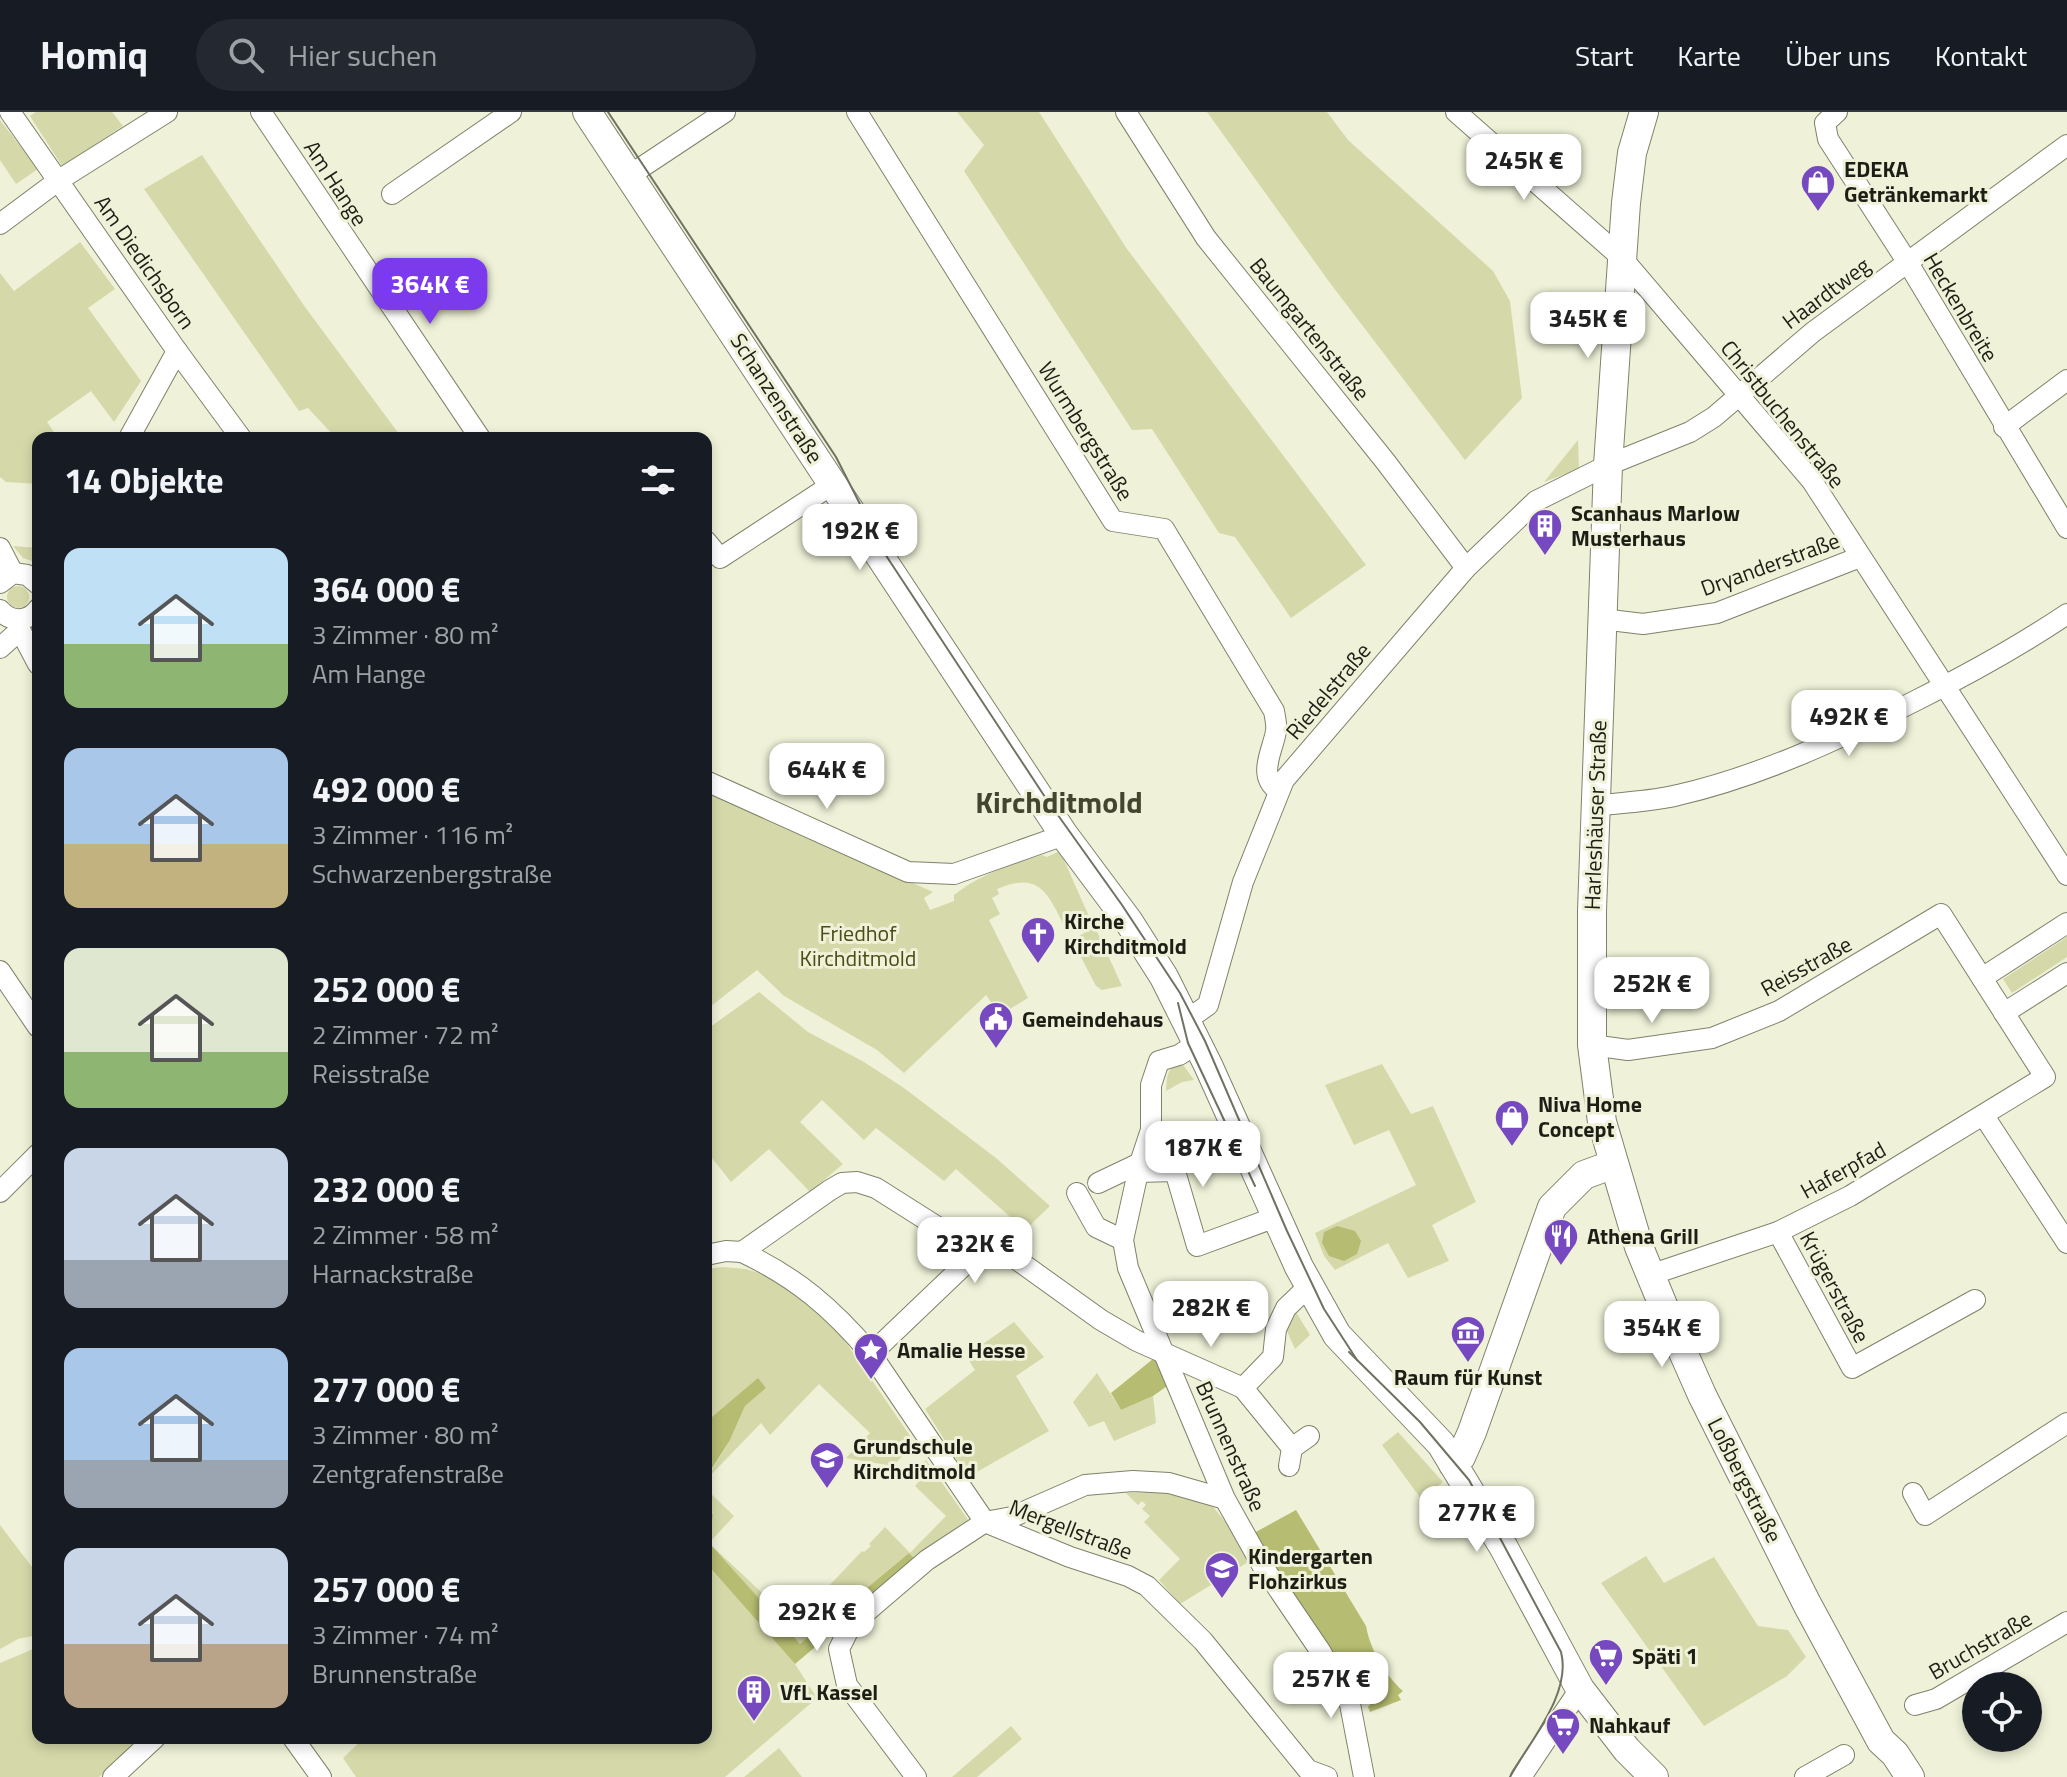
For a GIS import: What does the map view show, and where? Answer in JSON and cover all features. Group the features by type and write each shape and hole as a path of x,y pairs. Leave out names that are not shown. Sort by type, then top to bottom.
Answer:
{"street":[{"name":"Am Diedichsborn","path":"10,112 237,432"},
{"path":"0,224 59,180 167,112"},
{"name":"Am Hange","path":"261,112 476,432"},
{"path":"392,194 511,112"},
{"name":"Schanzenstraße","path":"587,112 1064,835 1129,922 1161,972 1193,1032 1309,1286 1337,1335 1441,1444 1504,1548 1580,1689 1627,1750 1654,1777"},
{"path":"630,175 725,112"},
{"name":"Wurmbergstraße","path":"857,112 1113,521 1164,529 1274,711 1277,729 1269,751 1267,775 1271,786 1279,791"},
{"name":"Baumgartenstraße","path":"1126,112 1206,238 1385,461 1466,568"},
{"name":"Christbuchenstraße","path":"1456,112 1622,258 1812,481 2067,875"},
{"name":"Harleshäuser Straße","path":"1614,1164 1602,1122 1592,1045 1594,806 1608,465 1622,258 1632,153 1644,112"},
{"name":"Heckenbreite","path":"1837,112 1825,123 1828,139 1908,263 2067,528"},
{"name":"Haardtweg","path":"1608,465 1690,432 1714,417 1813,332 2067,145"},
{"path":"132,432 177,351"},
{"path":"2004,427 2067,380"},
{"name":"Riedelstraße","path":"1193,1032 1208,1005 1243,882 1284,780 1466,568 1536,501 1608,465"},
{"path":"712,548 720,558 833,484"},
{"path":"0,548 7,578 27,575 32,579"},
{"name":"Dryanderstraße","path":"1602,619 1643,624 1717,613 1860,557"},
{"path":"0,610 20,625 32,651"},
{"path":"0,648 32,614"},
{"path":"1594,806 1677,796 1766,769 1859,730 1943,687 2026,641 2067,614"},
{"path":"712,784 908,872 954,874 1064,835"},
{"name":"Reisstraße","path":"1592,1045 1628,1050 1712,1038 1779,1011 1941,914 1982,978"},
{"path":"2067,923 1982,978 2004,1013 2067,973"},
{"path":"0,971 32,1018"},
{"name":"Haferpfad","path":"1650,1275 1778,1232 1850,1196 2045,1077 2004,1013"},
{"name":"Brunnenstraße","path":"1193,1032 1179,1055 1159,1061 1151,1085 1151,1130 1123,1240 1128,1268 1225,1499 1277,1589 1350,1704 1364,1777"},
{"path":"1984,1116 2067,1243"},
{"path":"0,1192 32,1160"},
{"path":"1453,1464 1461,1457 1472,1432 1552,1207 1584,1175 1614,1164"},
{"name":"Loßbergstraße","path":"1614,1164 1650,1275 1702,1395 1807,1604 1881,1741 1895,1754 1910,1777"},
{"path":"1098,1183 1139,1168 1175,1171 1197,1246 1276,1217"},
{"path":"712,1254 742,1252 842,1183 857,1182 876,1188 936,1226 981,1249 1009,1254 1101,1320 1137,1341 1243,1388 1297,1450"},
{"path":"1077,1193 1096,1227 1123,1240"},
{"name":"Krügerstraße","path":"1778,1232 1852,1368 1975,1300"},
{"path":"871,1354 981,1249"},
{"name":"Mergellstraße","path":"742,1252 801,1285 835,1313 871,1354 985,1522 1147,1586 1203,1641 1308,1770 1327,1777"},
{"path":"1243,1388 1273,1357 1276,1329 1286,1308 1309,1286"},
{"path":"1913,1493 1925,1515 2067,1423"},
{"path":"916,1777 847,1685 839,1649 851,1625 927,1560 985,1522 1012,1517 1085,1485 1133,1481 1169,1483 1225,1499"},
{"name":"Bruchstraße","path":"1915,1705 1936,1699 2067,1622"},
{"path":"1521,1777 1580,1689"},
{"name":"Loßbergstraße","path":"1881,1741 1889,1777"},
{"path":"113,1777 149,1744"},
{"path":"297,1744 321,1777"},
{"path":"1805,1777 1844,1755"}],"green space":[{"path":"36,112 112,112 123,126 62,166 30,116"},
{"path":"957,112 1039,112 1127,249 1366,565 1291,618 1235,537 1219,533 1152,429 1132,430 964,171 984,145"},
{"path":"1207,112 1327,112 1348,140 1493,271 1510,301 1522,398 1465,460 1330,283"},
{"path":"0,120 38,169 16,184 0,160"},
{"path":"202,155 305,307 398,432 330,432 308,408 299,411 144,189"},
{"path":"80,242 115,289 88,308 141,381 114,422 91,391 47,422 54,432 32,432 32,484 6,482 0,477 0,273 14,291"},
{"path":"1578,440 1579,469 1544,482"},
{"path":"13,546 32,548 32,561 23,558"},
{"path":"18,586 26,589 29,597 26,605 18,608 10,605 7,597 10,589"},
{"name":"Friedhof Kirchditmold","path":"712,794 933,892 924,898 930,910 954,901 954,895 985,876 1060,851 1091,921 1066,929 1048,896 1033,884 1024,882 997,889 999,894 992,898 1000,914 989,920 1028,998 1000,1015 986,995 904,1073 877,1050 784,996 757,970 712,1005"},
{"path":"1095,927 1122,986 1102,990 1096,986 1072,940"},
{"path":"2067,937 2067,957 2012,993 2003,979"},
{"path":"759,992 808,1032 904,1088 996,1158 1050,1206 1025,1230 956,1169 944,1181 876,1128 864,1140 822,1100 800,1122 843,1164 810,1192 769,1149 731,1182 712,1158 712,1026"},
{"path":"1180,1064 1194,1080 1182,1082 1166,1091 1170,1071"},
{"path":"1382,1064 1411,1114 1433,1106 1476,1202 1432,1225 1449,1261 1408,1278 1388,1243 1335,1270 1324,1256 1315,1233 1416,1185 1389,1130 1354,1145 1325,1085"},
{"path":"1337,1226 1355,1231 1361,1241 1357,1254 1344,1261 1329,1256 1322,1243 1324,1232"},
{"path":"712,1268 746,1269 766,1275 832,1322 915,1443 893,1466 846,1458 870,1433 819,1384 770,1435 761,1423 712,1474 745,1406 766,1388 758,1379 712,1417"},
{"path":"1296,1312 1310,1335 1295,1349 1285,1327 1291,1314"},
{"path":"1014,1322 1044,1357 1016,1376 1049,1431 968,1477 925,1409 975,1370 966,1356"},
{"path":"1153,1359 1160,1361 1170,1384 1153,1396 1121,1410 1111,1393"},
{"path":"1097,1373 1121,1410 1153,1396 1156,1423 1114,1441 1104,1421 1089,1427 1073,1402"},
{"path":"758,1378 766,1388 745,1406 730,1440 712,1468 712,1417"},
{"path":"1398,1432 1443,1482 1421,1499 1382,1445"},
{"path":"926,1460 969,1521 917,1561 909,1553 800,1645 712,1547 793,1622 825,1593 862,1551 871,1546 869,1544 885,1527 910,1553 946,1516 915,1486 919,1481 912,1473"},
{"path":"1160,1492 1210,1503 1250,1561 1180,1604 1159,1580 1180,1559 1144,1522 1150,1516 1142,1509 1146,1505 1142,1501 1138,1505 1126,1493"},
{"path":"712,1495 734,1516 712,1540"},
{"path":"1296,1510 1366,1626 1379,1661 1403,1691 1398,1695 1401,1700 1370,1712 1368,1707 1374,1700 1371,1695 1374,1690 1369,1679 1359,1669 1344,1671 1254,1533"},
{"path":"0,1525 32,1567 32,1636 18,1639 0,1649"},
{"path":"712,1546 800,1644 909,1553 917,1561 795,1664 712,1570"},
{"path":"1646,1556 1664,1583 1714,1557 1758,1626 1788,1630 1806,1657 1787,1676 1704,1726 1601,1583"},
{"path":"712,1570 795,1664 817,1698 725,1777 356,1777 343,1758 358,1744 712,1744"},
{"path":"32,1650 32,1744 133,1744 99,1777 0,1777 0,1663"},
{"path":"1011,1726 1022,1739 977,1777 952,1777"},
{"path":"779,1748 802,1777 744,1777"}],"tram line":[{"path":"608,112 836,457 887,557 1045,797 1180,993 1205,1041 1324,1309 1357,1360"},
{"path":"1178,1003 1188,1043 1255,1186"},
{"path":"1349,1352 1420,1422 1469,1480 1561,1652 1563,1668 1555,1701 1510,1777"}],"place":[{"name":"EDEKA Getränkemarkt","path":"1818,213"},
{"name":"Scanhaus Marlow Musterhaus","path":"1545,557"},
{"name":"Kirche Kirchditmold","path":"1038,965"},
{"name":"Gemeindehaus","path":"996,1050"},
{"name":"Niva Home Concept","path":"1512,1148"},
{"name":"Athena Grill","path":"1561,1267"},
{"name":"Raum für Kunst","path":"1468,1364"},
{"name":"Amalie Hesse","path":"871,1381"},
{"name":"Grundschule Kirchditmold","path":"827,1490"},
{"name":"Kindergarten Flohzirkus","path":"1222,1600"},
{"name":"Späti 1","path":"1606,1687"},
{"name":"VfL Kassel","path":"754,1723"},
{"name":"Nahkauf","path":"1563,1756"}],"district":[{"name":"Kirchditmold","path":"1059,802"}]}
